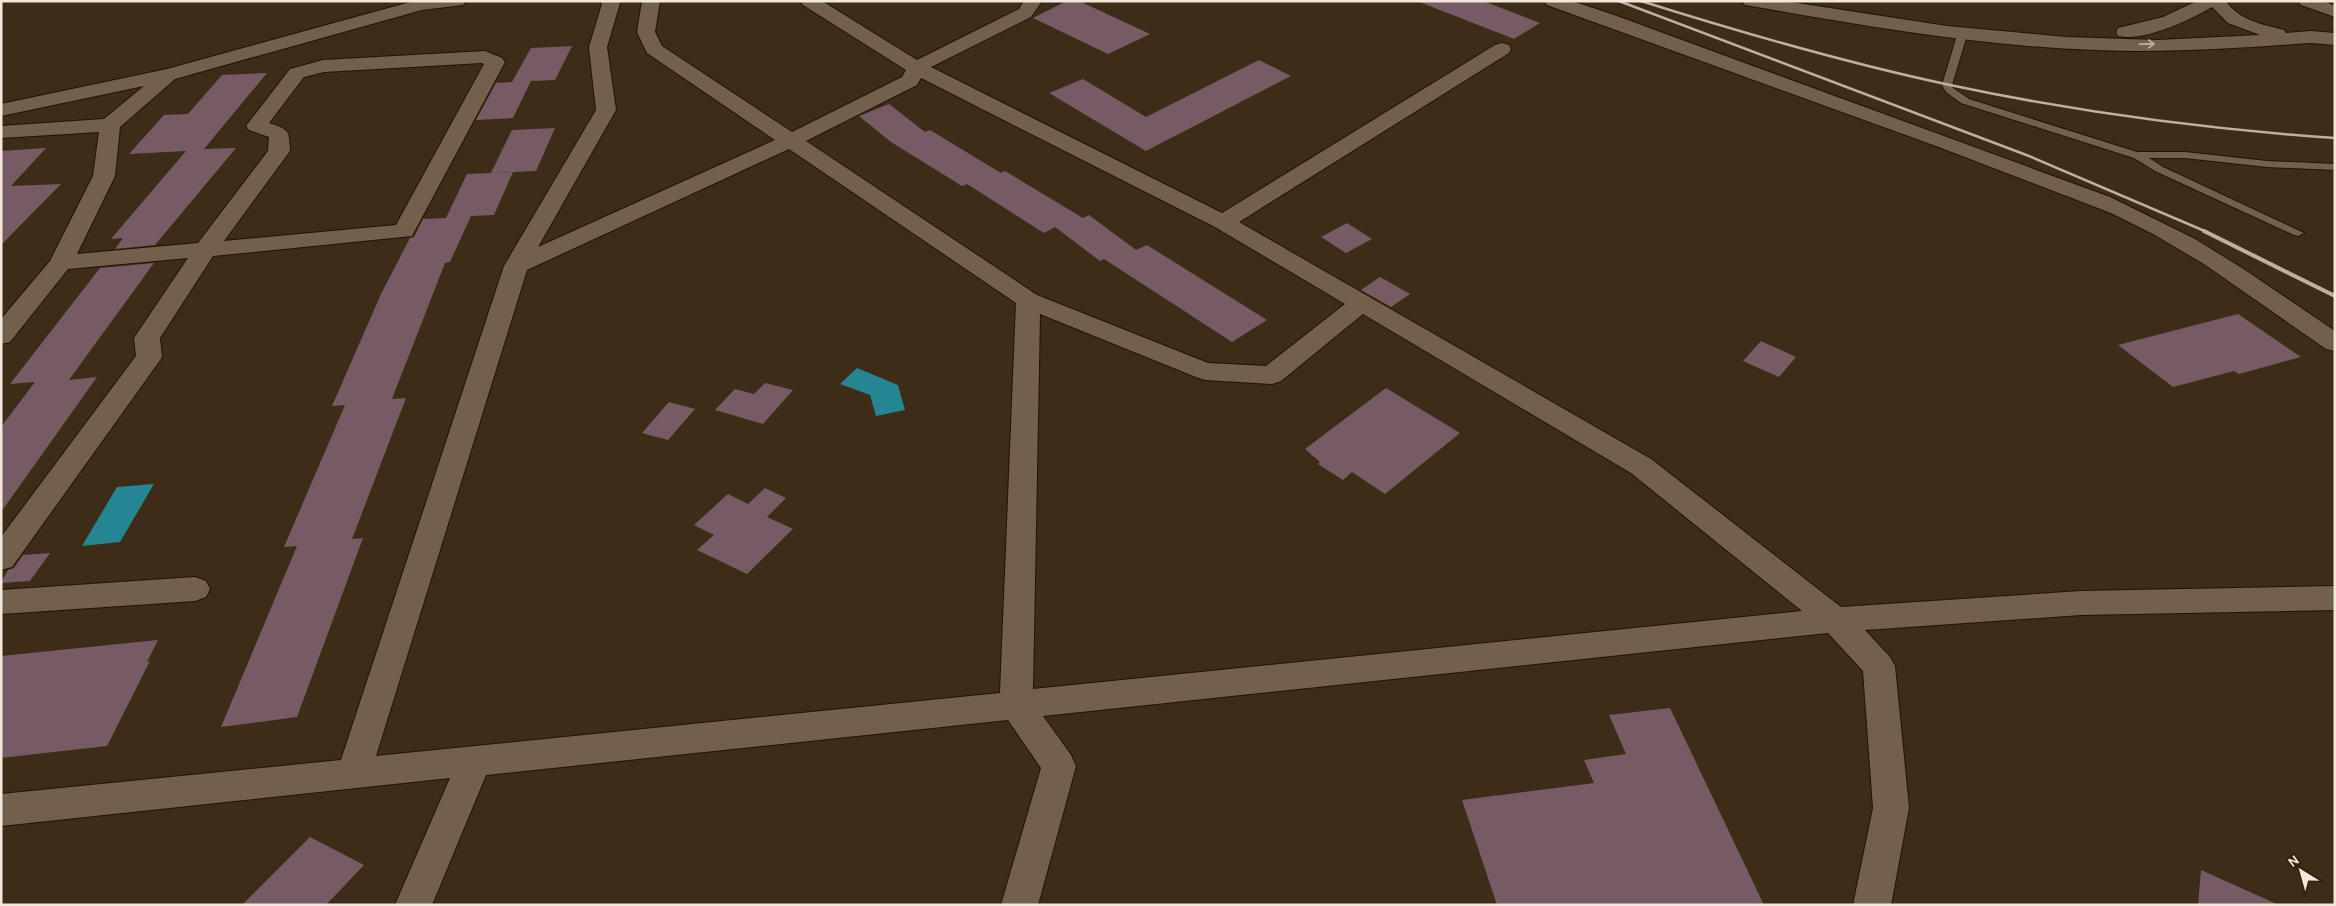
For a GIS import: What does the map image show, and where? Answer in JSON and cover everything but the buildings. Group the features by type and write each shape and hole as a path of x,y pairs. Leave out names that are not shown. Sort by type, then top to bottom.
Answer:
{"street":[{"path":"1,110 168,75 421,5 457,1"},
{"path":"354,773 516,266 606,110 598,47 611,3 609,1"},
{"path":"651,1 646,32 654,49 1028,300 1205,371 1272,375 1362,303"},
{"path":"809,1 917,68 1223,222 1642,466 1836,620 1879,666 1891,808 1872,905"},
{"path":"516,266 790,140 910,81 917,68 933,57 1025,13 1033,1"},
{"path":"1553,1 1609,18 1725,64 1951,144 2070,189 2124,212 2199,250 2335,342"},
{"path":"1751,1 1855,19 2065,43 2120,45 2311,38 2335,32"},
{"path":"1807,1 1906,18 1997,29 2071,34 2118,33 2155,27 2192,13 2210,1"},
{"path":"2217,1 2220,8 2228,15 2257,28 2293,36 2335,39"},
{"path":"2312,2 2335,12"},
{"path":"2312,2 2335,18"},
{"path":"1223,222 1502,49"},
{"path":"1,560 149,356 147,338 206,249 279,151 279,134 256,126 297,73 323,66 485,57 495,62 404,231 206,249 61,263"},
{"path":"1,132 110,125 168,75"},
{"path":"1,336 61,263 104,176 110,125"},
{"path":"1019,905 1059,766 1016,705 1028,300"},
{"path":"1,602 195,589"},
{"path":"1,810 1836,620 2081,603 2335,598"},
{"path":"413,905 475,761"}],"lane":[{"path":"1963,32 1950,68 1947,85 1948,90 1965,101 2136,155 2159,169 2298,233"},
{"path":"2136,155 2185,155 2267,164 2335,167"}],"water":[{"path":"857,368 898,385 905,410 876,416 870,395 840,384"},
{"path":"154,484 120,542 82,546 117,487"}],"railway":[{"path":"1619,1 2029,156 2207,232"},
{"path":"1641,1 1833,57 1998,95 2141,118 2238,130 2335,138"},
{"path":"2204,231 2335,296"}]}
